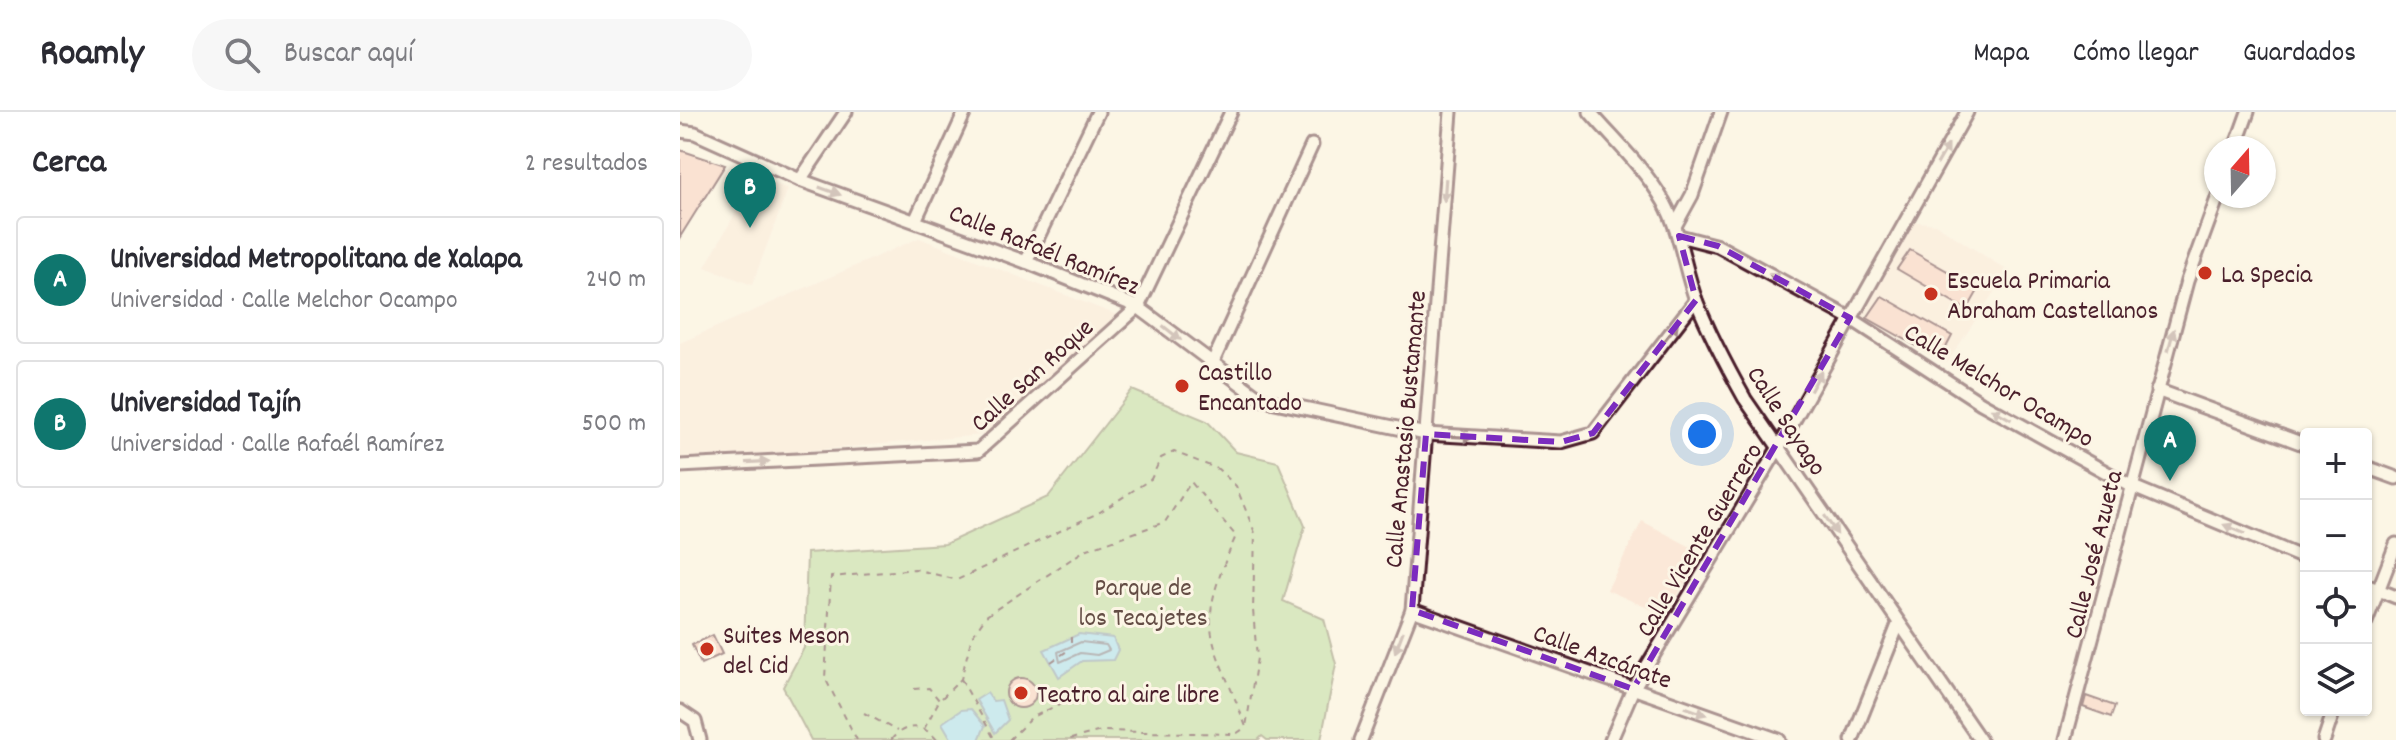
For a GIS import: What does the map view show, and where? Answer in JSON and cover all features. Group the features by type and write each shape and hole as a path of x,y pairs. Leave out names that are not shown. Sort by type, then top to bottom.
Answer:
{"street":[{"path":"800,180 846,112"},
{"path":"915,221 965,112"},
{"path":"1026,262 1098,112"},
{"name":"Calle San Roque","path":"680,466 978,451 1138,307 1231,112"},
{"name":"Calle Anastasio Bustamante","path":"1361,740 1412,610 1451,112"},
{"name":"Calle Sayago","path":"1590,112 1649,179 1677,231 1696,300 1718,352 1745,399 1980,740"},
{"path":"1677,231 1721,112"},
{"name":"Calle Vicente Guerrero","path":"1611,740 1633,689 1779,447 1967,112"},
{"path":"2239,136 2248,112"},
{"name":"Calle Rafaél Ramírez","path":"680,131 695,133 800,180 1026,262 1138,307 1261,399 1426,434 1561,442 1593,433 1696,300"},
{"path":"1212,364 1312,145"},
{"name":"Calle José Azueta","path":"2065,740 2100,620 2131,486 2187,281 2214,208"},
{"name":"Calle Melchor Ocampo","path":"1677,231 1718,246 1850,318 1981,403 2131,486 2300,556"},
{"path":"2157,390 2300,443"},
{"path":"2372,469 2396,478"},
{"path":"2396,544 2372,587 2396,597"},
{"name":"Calle Azcárate","path":"1412,610 1779,740"},
{"path":"1852,740 1898,625"},
{"path":"680,711 695,721 700,740"},
{"path":"2324,740 2332,716"}],"path":[{"path":"857,740 825,678 831,577 915,569 957,580 1100,512 1151,479 1161,458 1174,452 1218,469 1236,486 1255,533 1253,610 1257,658 1246,727 1236,734 1101,731 1067,740"},
{"path":"924,729 939,701 961,679 972,636 986,616 1085,550 1165,522 1191,482 1236,536 1208,617 1212,648 1246,727"},
{"path":"1051,662 1067,651"},
{"path":"961,679 995,740"},
{"path":"914,689 929,688 939,701"},
{"path":"1009,740 1031,718 1080,694"},
{"path":"864,713 898,732"},
{"path":"915,727 915,734"},
{"path":"891,740 898,732 915,727 924,729 937,740"}],"highlighted area":[{"path":"1679,236 1718,246 1850,318 1633,689 1412,610 1426,434 1561,442 1593,433 1696,300"}],"shaded area":[{"path":"756,177 788,189 752,285 705,267"},
{"name":"Escuela Primaria Abraham Castellanos","path":"1910,221 1935,224 2008,271 1947,363 1856,316"},
{"path":"919,238 1122,317 993,434 680,462 680,343"},
{"path":"1642,521 1702,553 1666,616 1607,590"}],"green space":[{"name":"Parque de los Tecajetes","path":"1132,390 1207,421 1236,452 1278,462 1305,526 1283,601 1324,619 1336,664 1321,740 1267,740 1262,736 1258,740 811,740 783,687 804,648 807,553 945,544 1048,497"}],"water":[{"path":"1079,634 1113,638 1118,650 1113,660 1082,661 1059,677 1044,650"},
{"path":"987,693 993,701 1001,700 1008,720 995,733 976,700"},
{"path":"971,709 985,726 979,740 952,740 942,723 961,710"}],"building":[{"path":"680,150 725,165 680,237"},
{"path":"1910,250 1979,289 1967,310 1897,269"},
{"path":"1882,296 1952,336 1940,359 1867,318"},
{"path":"713,635 722,654 701,664 692,645"},
{"name":"Teatro al aire libre","path":"1021,678 1032,682 1036,693 1032,704 1021,708 1010,704 1006,693 1010,682"},
{"path":"2086,696 2115,706 2111,717 2083,707"}],"place":[{"name":"Universidad Tajín","path":"750,228"},
{"name":"La Specia","path":"2205,273"},
{"name":"Escuela Primaria Abraham Castellanos","path":"1931,294"},
{"name":"Castillo Encantado","path":"1182,386"},
{"name":"Universidad Metropolitana de Xalapa","path":"2170,481"},
{"name":"Suites Meson del Cid","path":"707,649"},
{"name":"Teatro al aire libre","path":"1021,693"}]}
